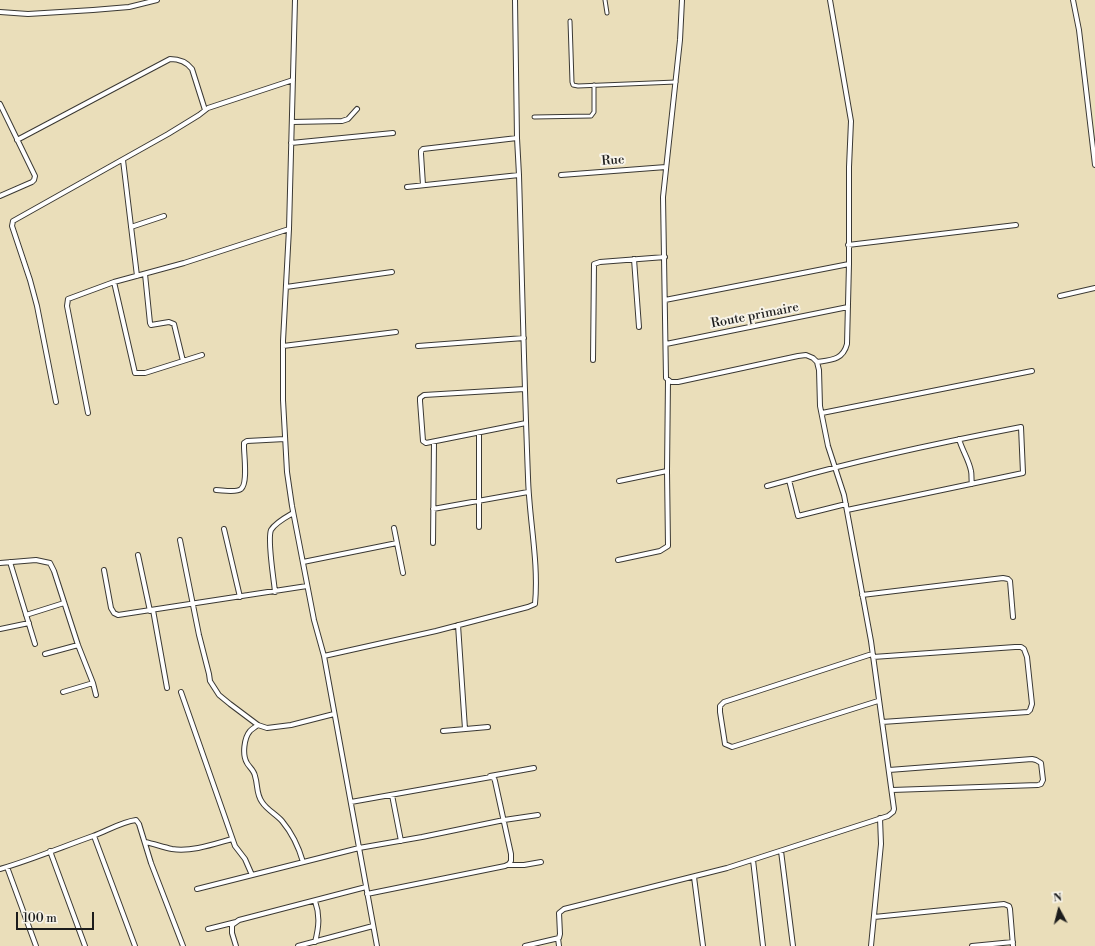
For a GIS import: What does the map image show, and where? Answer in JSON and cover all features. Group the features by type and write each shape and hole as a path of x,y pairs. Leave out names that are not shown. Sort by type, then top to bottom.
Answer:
{"street":[{"path":"0,12 28,14 129,7 157,0"},
{"path":"295,0 289,229 282,372 287,472 307,586 314,620 324,656 377,946"},
{"path":"324,656 458,625 534,605 535,571 528,492 517,138 515,0"},
{"path":"604,0 607,13"},
{"path":"618,560 660,551 668,546 668,380 665,374 666,300 663,212 666,167 680,40 682,0"},
{"path":"817,362 840,357 845,352 847,344 851,121 830,0"},
{"path":"1073,0 1079,30 1095,165"},
{"path":"570,21 572,82 575,86 676,82"},
{"path":"17,140 170,59 184,61 192,69 204,110"},
{"path":"56,402 37,306 12,223 17,218 168,134 199,115 204,110 214,105 293,80"},
{"path":"534,117 591,116 594,112 594,85"},
{"path":"0,106 35,176 34,180 0,196"},
{"path":"292,122 342,121 348,119 357,109"},
{"path":"291,143 393,133"},
{"path":"423,185 421,151 424,149 517,138"},
{"path":"123,160 137,276"},
{"name":"Rue","path":"561,176 666,167"},
{"path":"407,187 519,175"},
{"path":"131,227 164,216"},
{"path":"848,244 1016,225"},
{"path":"88,413 67,302 68,299 114,282 184,263 289,229"},
{"path":"593,360 594,264 600,262 665,257"},
{"path":"634,259 639,327"},
{"path":"666,300 849,264"},
{"path":"286,287 392,272"},
{"path":"145,274 150,323 152,325 169,322 174,324 183,361"},
{"path":"114,282 135,373 145,374 202,355"},
{"path":"1060,296 1095,288"},
{"name":"Route primaire","path":"666,344 848,308"},
{"path":"283,346 396,332"},
{"path":"418,346 524,338"},
{"path":"560,946 558,938 560,934 559,913 564,909 694,877 752,860 891,815 894,809 873,656 846,504 828,446 822,413 819,370 817,362 814,358 806,355 678,382 671,382 668,380"},
{"path":"822,413 1032,371"},
{"path":"526,389 422,396 420,401 423,441 426,443 526,423"},
{"path":"767,486 835,467 959,439 1021,427 1023,473 847,510"},
{"path":"479,433 479,527"},
{"path":"216,490 235,490 241,489 243,486 245,477 244,443 247,441 285,439"},
{"path":"959,439 971,470 972,484"},
{"path":"433,543 434,442"},
{"path":"619,481 667,471"},
{"path":"789,480 798,516 846,504"},
{"path":"433,509 528,492"},
{"path":"275,592 270,544 271,532 276,526 293,513"},
{"path":"394,528 403,573"},
{"path":"224,529 240,597"},
{"path":"180,540 209,674 214,688 230,704 258,725 267,728 334,714"},
{"path":"303,562 397,543"},
{"path":"138,555 167,688"},
{"path":"0,563 36,560 50,563 96,695"},
{"path":"10,562 35,644"},
{"path":"104,570 111,608 114,613 118,615 307,586"},
{"path":"862,595 1003,578 1010,581 1013,617"},
{"path":"26,615 64,603"},
{"path":"0,629 28,623"},
{"path":"458,625 465,729"},
{"path":"45,654 78,645"},
{"path":"878,701 732,747 725,744 720,712 720,706 724,702 873,656 1015,647 1021,647 1024,649 1027,656 1032,704 1028,712 882,722"},
{"path":"63,692 92,683"},
{"path":"181,692 232,839 238,851 246,859 252,875"},
{"path":"258,725 249,732 246,740 244,752 246,762 255,776 261,802 285,826 299,850 303,862"},
{"path":"443,731 488,727"},
{"path":"889,770 1032,759 1041,763 1043,780 1041,784 1038,785 892,790"},
{"path":"351,802 534,768"},
{"path":"486,777 494,778 504,820 512,861 505,866"},
{"path":"392,795 401,841"},
{"path":"197,889 359,848 504,820 538,815"},
{"path":"871,946 881,844 880,818"},
{"path":"0,869 136,820 183,946"},
{"path":"94,836 135,946"},
{"path":"145,842 172,849 180,849 213,844 232,839"},
{"path":"50,851 85,946"},
{"path":"781,851 793,946"},
{"path":"752,860 764,946"},
{"path":"367,894 505,866 542,862"},
{"path":"7,867 36,946"},
{"path":"694,877 703,946"},
{"path":"208,929 366,886"},
{"path":"315,900 319,914 319,923 315,942"},
{"path":"874,917 1004,904 1009,906 1013,944 972,946"},
{"path":"236,922 232,925 236,946"},
{"path":"298,946 373,926"},
{"path":"525,946 558,938"}]}
